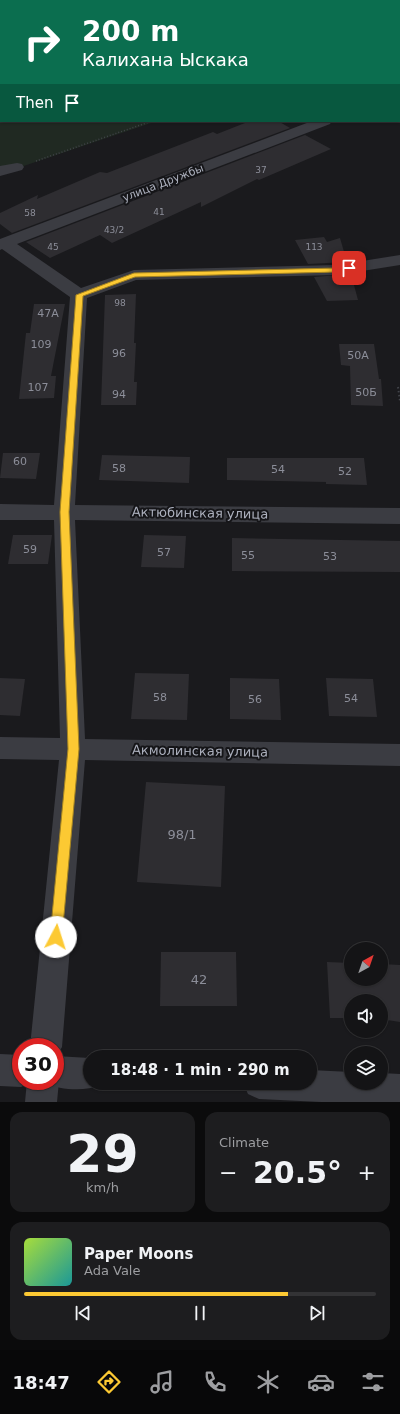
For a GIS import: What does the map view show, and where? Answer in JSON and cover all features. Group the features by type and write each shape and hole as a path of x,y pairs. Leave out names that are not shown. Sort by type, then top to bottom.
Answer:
{"street":[{"name":"улица Дружбы","path":"2,244 322,122"},
{"path":"0,171 17,168"},
{"path":"2,244 80,295"},
{"path":"80,295 134,275 337,270 400,260"},
{"path":"47,1038 73,749 64,512 80,295"},
{"name":"Актюбинская улица","path":"0,512 400,516"},
{"name":"Акмолинская улица","path":"0,748 400,754"},
{"path":"0,1070 12,1071"},
{"path":"64,1073 83,1074"},
{"path":"317,1086 400,1090"},
{"path":"41,1102 42,1090"}],"path":[{"path":"17,168 149,122"},
{"path":"398,387 400,402"}],"shaded area":[{"path":"0,122 154,122 0,174"}],"building":[{"path":"247,122 280,122 290,128 12,233 0,224 0,213 38,195 37,199 100,172 107,173 213,132 217,134"},
{"path":"305,135 331,149 259,180 257,179 201,207 201,202 112,243 100,235 50,258 26,242"},
{"path":"324,237 327,242 340,238 347,262 308,264 295,240"},
{"path":"351,274 358,300 327,301 314,277"},
{"path":"136,294 134,382 137,382 136,405 101,405 105,295"},
{"path":"34,304 65,304 51,376 56,376 54,398 19,399 26,333 30,333"},
{"path":"339,344 374,344 379,379 381,379 383,406 351,405 350,366 341,365"},
{"path":"3,453 40,453 36,479 0,478"},
{"path":"102,455 190,457 189,483 99,480"},
{"path":"227,458 364,458 367,485 326,484 326,482 227,480"},
{"path":"13,535 52,535 48,564 8,564"},
{"path":"144,535 186,536 184,568 141,567"},
{"path":"232,538 400,541 400,572 232,571"},
{"path":"135,673 189,674 187,720 131,719"},
{"path":"0,678 25,679 20,716 0,715"},
{"path":"230,678 279,679 281,720 230,719"},
{"path":"326,678 373,679 377,717 329,716"},
{"path":"146,782 225,786 221,887 137,882"},
{"path":"161,952 236,952 237,1006 160,1006"},
{"path":"327,962 344,963 344,986 388,986 388,964 400,965 400,1022 388,1020 388,994 344,994 344,1018 330,1018"}],"route":[{"path":"56,937 73,749 64,512 80,295 134,275 337,270 349,268"}]}
